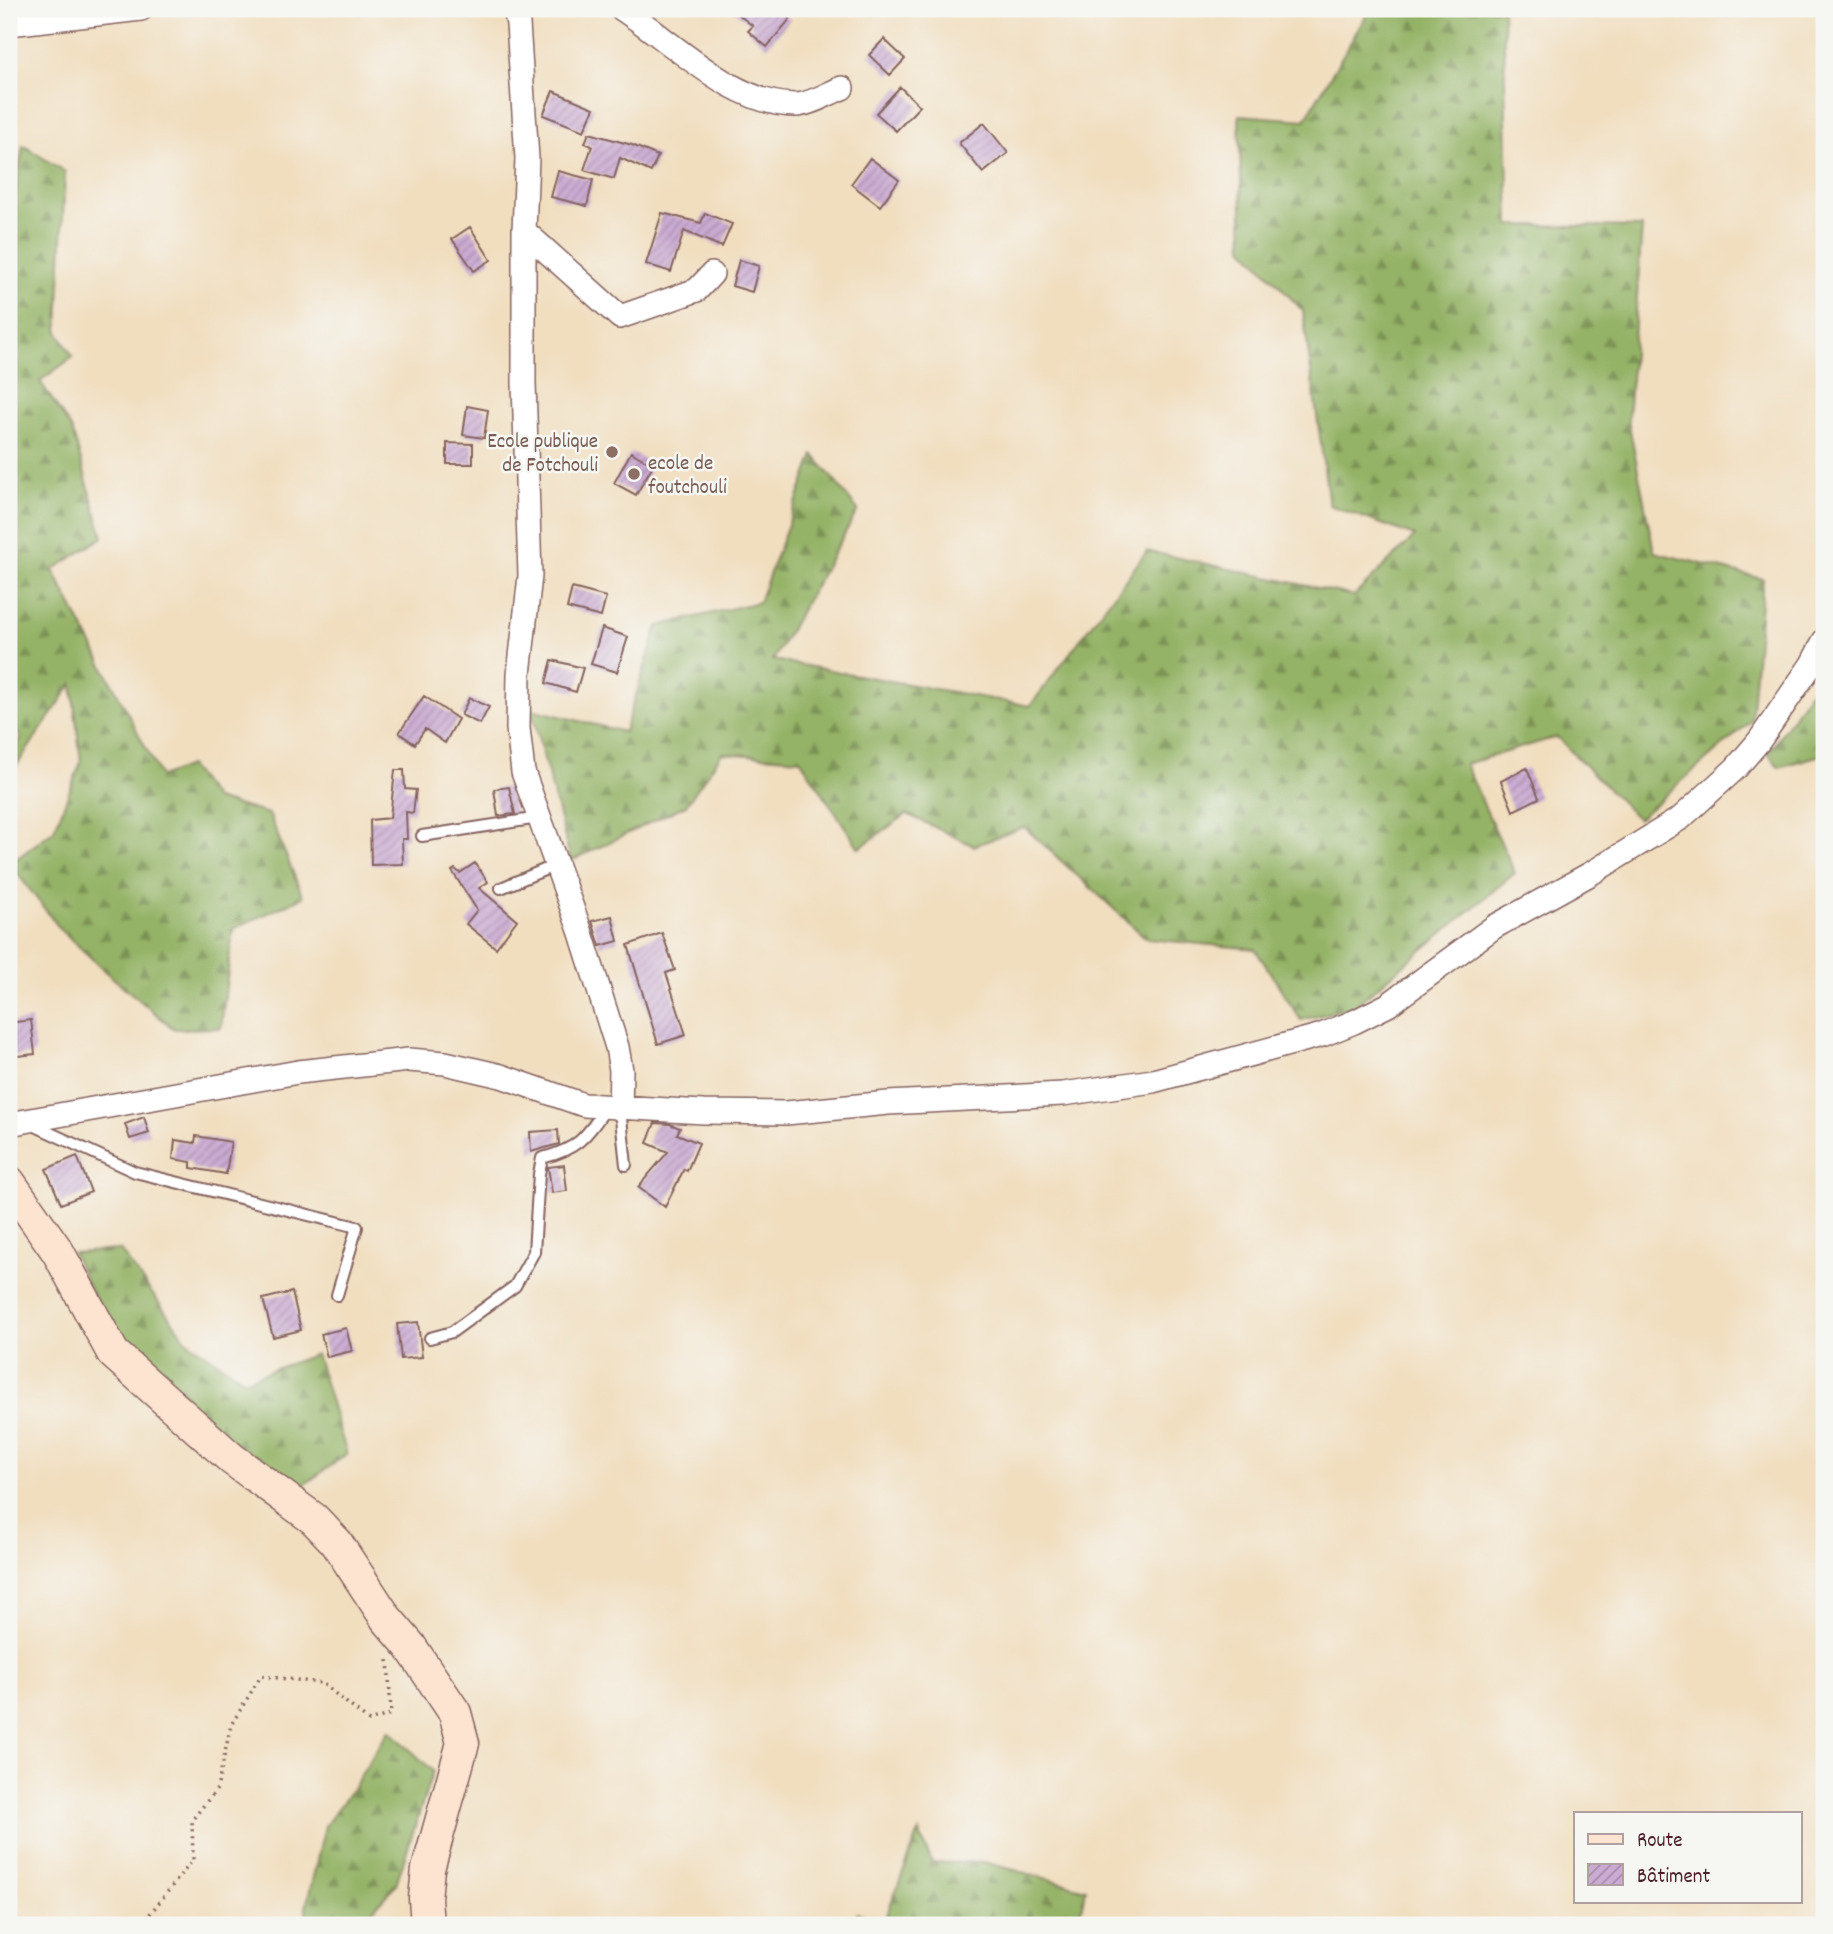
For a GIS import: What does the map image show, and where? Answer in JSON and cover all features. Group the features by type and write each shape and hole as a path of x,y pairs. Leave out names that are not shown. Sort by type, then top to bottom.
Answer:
{"street":[{"path":"9,24 141,9"},
{"path":"515,9 527,158 524,383 530,576 519,674 518,727 523,772 580,930 617,1047 621,1070 613,1108"},
{"path":"622,9 695,62 743,92 775,103 801,105 842,88"},
{"path":"524,231 620,317 698,290 712,274"},
{"path":"16,1122 298,1072 409,1060 445,1063 501,1076 584,1105 786,1113 888,1103 1062,1094 1153,1081 1322,1035 1388,1005 1494,927 1590,874 1681,818 1736,768 1759,741 1812,664 1824,641"},
{"path":"9,1182 58,1252 113,1353 232,1458 314,1519 336,1542 454,1713 463,1743 428,1869 425,1898 427,1925"}],"lane":[{"path":"422,836 538,818"},
{"path":"501,888 556,865"},
{"path":"613,1108 626,1165"},
{"path":"430,1338 452,1332 516,1286 534,1252 542,1158 565,1152 589,1134 613,1108"},
{"path":"16,1122 135,1172 357,1227 337,1295"}],"path":[{"path":"141,1925 193,1860 192,1819 217,1788 231,1725 261,1676 322,1683 369,1721 391,1714 388,1659"}],"green space":[{"path":"1370,9 1503,9 1509,225 1642,227 1628,420 1654,552 1763,579 1751,721 1638,819 1557,737 1465,764 1515,873 1353,1007 1301,1020 1255,949 1147,939 1024,827 974,846 907,814 859,848 800,759 722,753 686,805 571,861 531,709 624,732 658,626 759,602 814,455 858,510 773,660 1030,706 1147,551 1354,596 1415,536 1329,505 1303,311 1243,247 1239,115 1305,120"},
{"path":"23,145 65,172 58,332 73,357 40,381 72,430 103,537 53,570 161,777 189,766 215,799 269,814 303,897 233,929 221,1028 174,1029 61,930 10,864 54,830 81,762 72,684 17,765 9,762 9,757 21,738 9,717 9,238"},
{"path":"1824,671 1824,754 1779,767 1768,754"},
{"path":"120,1250 187,1341 245,1380 316,1354 347,1454 299,1488 243,1457 112,1333 72,1253"},
{"path":"389,1730 433,1771 396,1884 360,1925 307,1925 306,1907 325,1826 353,1788"},
{"path":"919,1832 932,1863 984,1862 1086,1889 1077,1925 853,1925 857,1913 884,1921"}],"building":[{"path":"731,9 778,9 790,19 767,47 748,31 753,26"},
{"path":"884,39 905,59 890,75 869,55"},
{"path":"900,87 920,106 896,131 876,113"},
{"path":"553,91 594,108 584,131 543,115"},
{"path":"984,123 1008,153 983,173 959,143"},
{"path":"589,133 632,145 658,156 651,172 620,158 614,179 584,170 592,146 585,143"},
{"path":"870,158 899,180 880,206 851,184"},
{"path":"558,171 593,180 587,206 551,197"},
{"path":"662,213 701,223 705,213 732,224 722,247 684,231 671,272 646,264"},
{"path":"470,227 491,260 474,271 452,239"},
{"path":"739,260 759,266 752,292 732,286"},
{"path":"467,406 488,410 484,438 463,435"},
{"path":"447,443 473,444 473,464 447,464"},
{"name":"ecole de foutchouli","path":"631,452 653,465 636,495 614,483"},
{"path":"572,588 606,597 601,617 567,608"},
{"path":"602,628 628,637 617,672 591,664"},
{"path":"552,660 583,668 576,692 546,683"},
{"path":"424,696 458,719 445,743 425,729 415,744 399,733"},
{"path":"469,698 489,707 480,724 461,715"},
{"path":"1527,768 1539,798 1513,811 1501,781"},
{"path":"395,770 404,770 405,789 416,790 413,813 406,812 407,839 402,839 403,864 371,865 370,820 390,818"},
{"path":"509,787 515,814 498,816 494,789"},
{"path":"475,863 488,882 479,888 517,920 496,948 466,924 477,910 452,871 455,869 460,873"},
{"path":"612,916 618,941 600,946 592,921"},
{"path":"662,933 675,970 666,973 686,1035 658,1044 628,945"},
{"path":"31,1020 35,1054 9,1057 9,1023"},
{"path":"144,1117 149,1133 130,1139 125,1124"},
{"path":"655,1123 680,1128 677,1134 699,1143 687,1171 684,1169 665,1207 638,1187 668,1152 647,1143"},
{"path":"558,1130 559,1144 531,1152 530,1132"},
{"path":"196,1136 231,1142 226,1174 191,1168 191,1162 173,1159 175,1140 195,1143"},
{"path":"77,1156 91,1192 61,1204 46,1169"},
{"path":"564,1165 567,1191 552,1193 548,1167"},
{"path":"292,1292 301,1330 273,1337 263,1299"},
{"path":"418,1322 422,1357 401,1359 397,1324"},
{"path":"346,1328 352,1351 327,1357 321,1334"}],"place":[{"name":"Ecole publique de Fotchouli","path":"612,452"},
{"name":"ecole de foutchouli","path":"634,474"}]}
